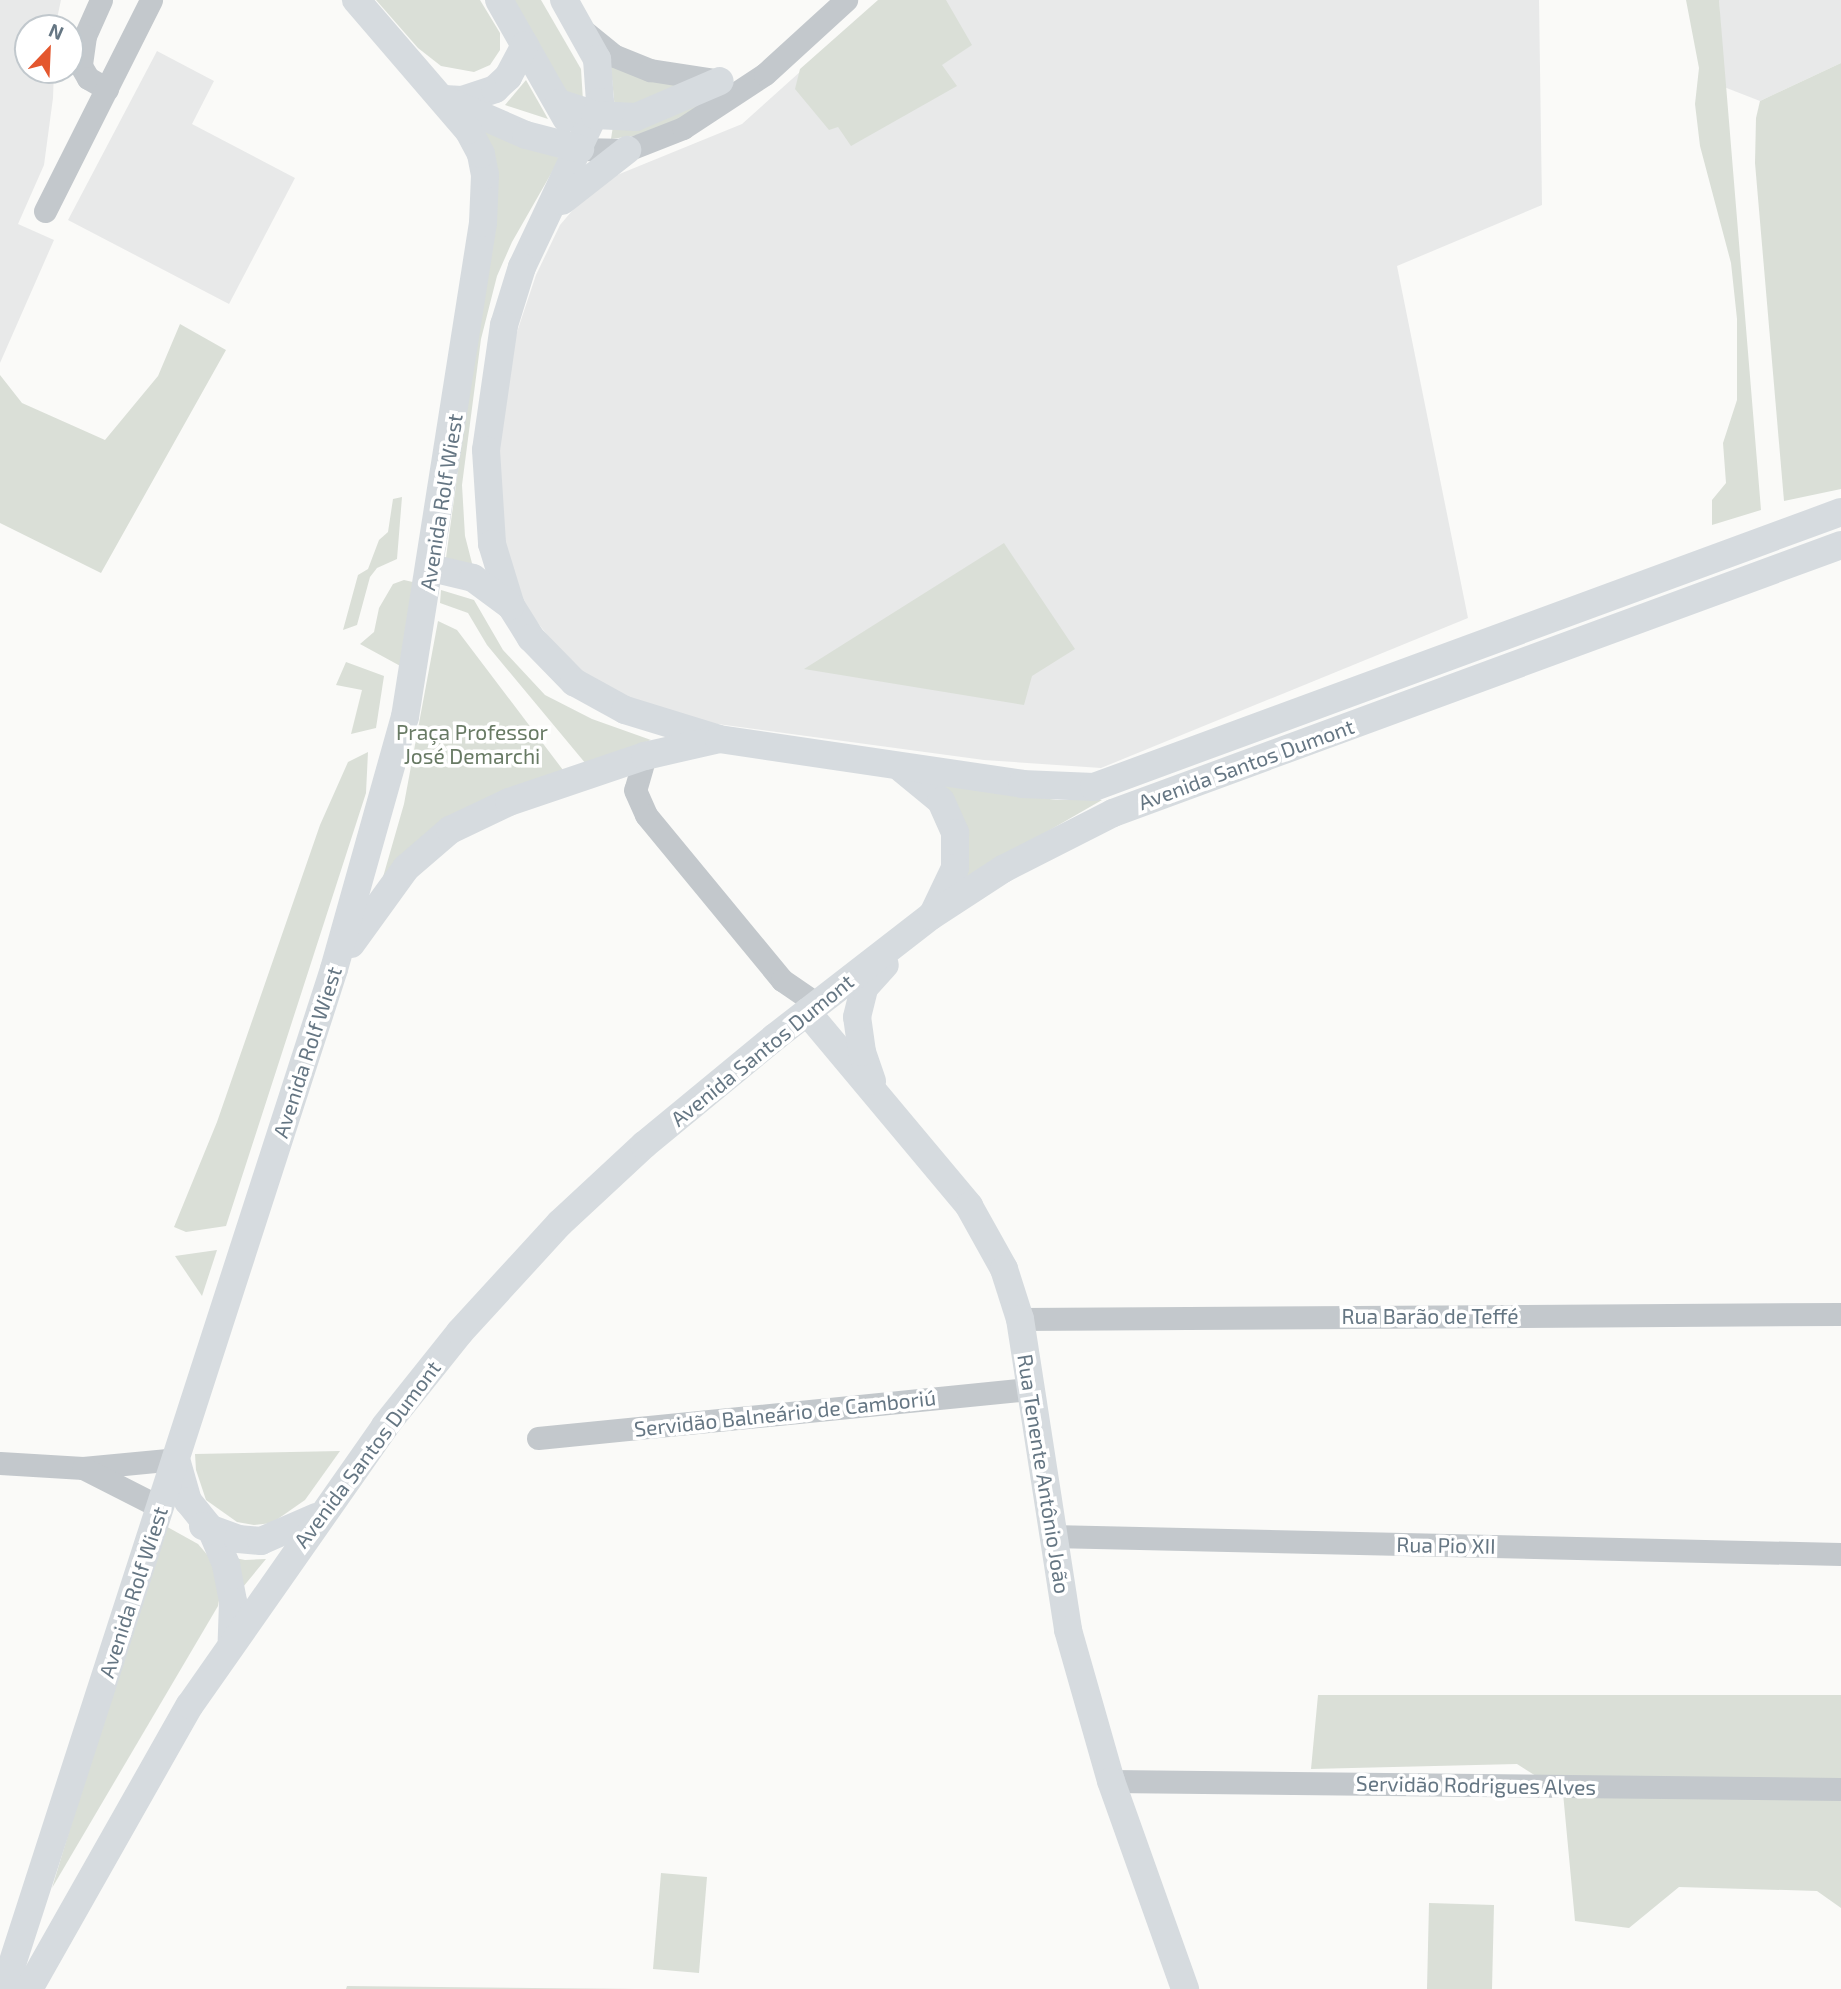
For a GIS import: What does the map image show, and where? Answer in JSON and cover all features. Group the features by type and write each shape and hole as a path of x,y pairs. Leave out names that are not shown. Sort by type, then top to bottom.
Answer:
{"main road":[{"name":"Avenida Rolf Wiest","path":"4,1989 334,969 400,741 430,568 486,195 481,154 444,99 356,0"},
{"path":"499,0 559,103 580,149"},
{"path":"511,606 492,544 486,450 496,367 510,299 545,218 595,115 600,75 582,30 564,0"},
{"path":"444,99 462,100 495,89 508,77 525,45"},
{"path":"559,103 595,115 617,118 649,114 720,81"},
{"path":"444,99 526,135 580,149"},
{"path":"545,218 573,189 627,150"},
{"name":"Avenida Santos Dumont","path":"719,738 1070,788 1094,787 1161,765 1841,512"},
{"name":"Avenida Santos Dumont","path":"29,1989 151,1769 232,1640 318,1516 460,1332 560,1223 645,1145 812,1008 931,916 1003,869 1080,828 1157,796 1841,545"},
{"path":"430,568 473,578 511,606 551,662 595,696 719,738"},
{"path":"334,969 385,893 427,847 450,830 509,802 645,756 719,738"},
{"path":"894,765 929,788 941,801 955,833 955,868 931,916"},
{"path":"878,1097 858,1029 864,988 887,963 973,899 1003,869"},
{"name":"Rua Tenente Antônio João","path":"812,1008 878,1097 984,1227 1020,1319 1051,1536 1069,1630 1111,1780 1185,1989"},
{"path":"176,1459 188,1501 211,1529 231,1583 232,1640"},
{"path":"160,1507 238,1539 261,1541 318,1516"}],"street":[{"path":"101,0 85,37 81,66 89,78 107,89"},
{"path":"46,211 152,0"},
{"path":"580,149 627,150 683,128 765,74 846,0"},
{"path":"582,30 615,56 650,70 720,81 765,74"},
{"name":"Rua Tenente Antônio João","path":"645,756 635,790 646,815 782,980 812,1008"},
{"name":"Rua Barão de Teffé","path":"1020,1319 1841,1314"},
{"name":"Servidão Balneário de Camboriú","path":"538,1438 1032,1389"},
{"path":"0,1463 83,1468 176,1459"},
{"path":"83,1468 160,1507"},
{"name":"Rua Pio XII","path":"1051,1536 1841,1554"},
{"name":"Servidão Rodrigues Alves","path":"1111,1780 1841,1789"}],"shaded area":[{"path":"0,0 61,0 58,14 14,14 14,84 54,84 44,165 18,224 54,240 0,363"},
{"path":"880,0 1539,0 1542,205 1397,266 1468,618 1101,768 984,760 665,717 578,675 507,583 491,486 510,353 536,275 560,225 595,184 742,124"},
{"path":"1719,0 1841,0 1841,63 1760,101 1724,87"},
{"path":"157,51 214,81 192,124 295,178 229,304 68,220"}],"green space":[{"path":"376,0 480,0 500,33 500,50 490,65 474,72 441,66 418,48"},
{"path":"508,0 541,0 581,69 583,101 573,106"},
{"path":"878,0 946,0 972,45 942,65 957,86 851,146 838,127 829,130 795,89 800,69"},
{"path":"1686,0 1719,0 1761,510 1712,525 1712,500 1726,483 1723,443 1737,400 1737,319 1731,263 1700,146 1695,104 1699,68"},
{"path":"610,58 695,86 615,110"},
{"path":"1841,63 1841,489 1784,501 1755,163 1756,118 1760,101"},
{"path":"526,80 548,119 505,105"},
{"path":"702,101 706,106 647,134 611,139 613,126"},
{"path":"481,127 560,158 512,242 497,276 481,339 462,485 465,536 474,571 445,565 496,192"},
{"path":"180,324 226,350 101,573 0,523 0,375 22,403 105,440 158,376"},
{"path":"402,497 397,559 377,568 370,577 357,625 343,630 358,575 368,569 379,540 388,532 393,499"},
{"path":"1004,543 1075,649 1032,676 1024,705 804,669"},
{"path":"404,580 417,583 404,668 360,644 374,632 379,608 393,584"},
{"path":"441,590 474,600 503,650 545,695 592,719 651,740 586,764 487,645 468,613 440,603"},
{"name":"Praça Professor José Demarchi","path":"438,621 457,630 563,770 383,877 404,804"},
{"path":"346,662 384,676 376,728 351,734 362,690 336,685"},
{"path":"368,752 366,793 226,1226 186,1232 174,1227 217,1122 320,825 348,762"},
{"path":"940,784 1057,800 1102,800 958,883"},
{"path":"217,1250 202,1296 175,1256"},
{"path":"340,1451 305,1500 272,1523 254,1525 237,1522 206,1500 196,1470 195,1454"},
{"path":"162,1524 198,1544 210,1558 221,1589 218,1606 52,1888"},
{"path":"230,1557 245,1560 266,1559 243,1587"},
{"path":"1318,1695 1841,1695 1841,1908 1817,1891 1679,1887 1629,1928 1575,1921 1563,1793 1517,1764 1311,1769"},
{"path":"661,1873 707,1877 699,1973 653,1969"},
{"path":"1429,1903 1494,1905 1492,1989 1427,1989"},
{"path":"347,1986 636,1989 346,1989"}]}
